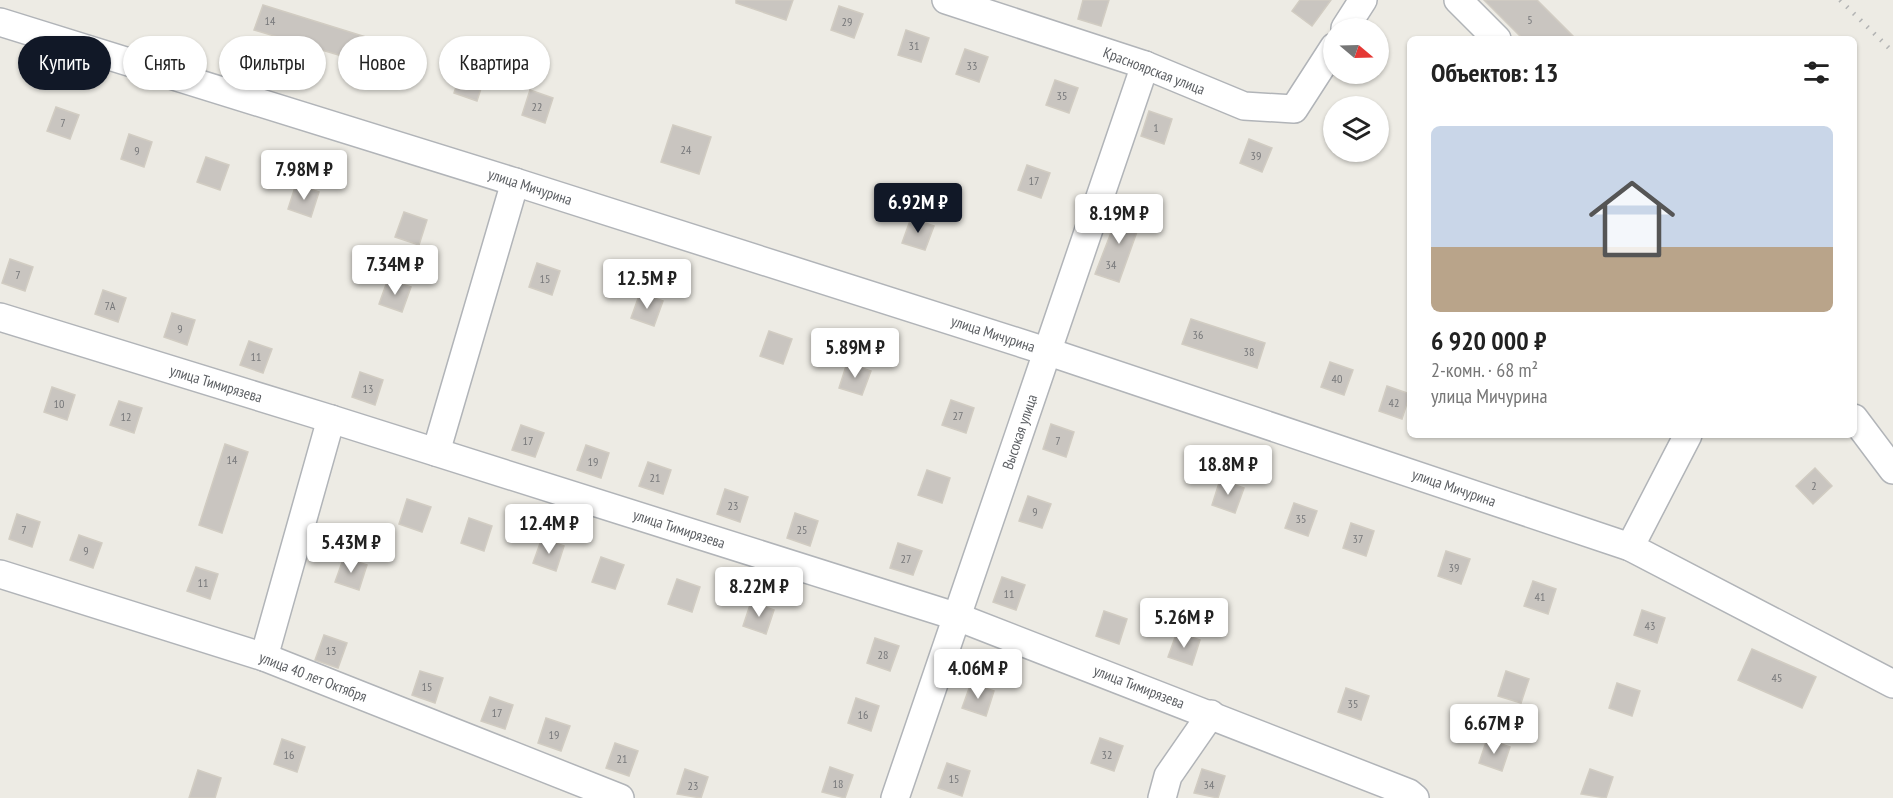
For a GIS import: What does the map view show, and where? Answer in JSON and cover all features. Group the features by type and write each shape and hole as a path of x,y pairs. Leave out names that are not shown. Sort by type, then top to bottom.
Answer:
{"street":[{"name":"Красноярская улица","path":"946,0 1145,65 1244,106 1294,109 1323,64"},
{"path":"1351,18 1363,0"},
{"path":"1458,0 1494,36"},
{"name":"улица Мичурина","path":"0,22 515,182 1049,352 1630,547 1893,684"},
{"name":"Высокая улица","path":"895,798 955,616 1049,352 1145,65"},
{"path":"436,452 515,182"},
{"name":"улица Тимирязева","path":"0,318 331,419 955,616 1211,714 1409,793 1414,798"},
{"path":"264,657 331,419"},
{"path":"1857,422 1893,470"},
{"path":"1630,547 1686,438"},
{"name":"улица 40 лет Октября","path":"2,582 264,657 620,798"},
{"path":"1162,798 1168,776 1211,714"}],"building":[{"path":"736,0 793,0 786,20 736,3"},
{"path":"1083,0 1109,0 1101,26 1078,19"},
{"path":"1300,0 1331,0 1312,26 1292,11"},
{"path":"1484,0 1537,0 1573,36 1520,36"},
{"path":"263,5 363,36 338,36 338,55 326,51 326,36 274,36 254,30"},
{"path":"839,6 863,14 854,38 831,30"},
{"path":"906,30 929,38 921,62 898,55"},
{"path":"965,49 988,57 979,82 956,74"},
{"path":"1055,80 1078,88 1069,113 1046,105"},
{"path":"455,90 481,90 477,101 454,93"},
{"path":"530,90 553,98 545,123 522,115"},
{"path":"56,107 79,115 70,139 47,131"},
{"path":"1149,111 1172,119 1164,144 1141,136"},
{"path":"673,125 711,137 699,174 661,162"},
{"path":"129,134 152,142 144,167 121,159"},
{"path":"1249,139 1272,148 1262,172 1240,163"},
{"path":"206,157 229,165 220,190 197,182"},
{"path":"1027,165 1050,173 1041,198 1018,190"},
{"path":"296,184 319,192 311,217 288,209"},
{"path":"1121,207 1143,215 1119,282 1095,274"},
{"path":"404,212 427,220 419,245 395,237"},
{"path":"911,218 934,226 925,250 902,243"},
{"path":"10,259 33,267 25,291 2,283"},
{"path":"537,263 560,271 552,295 529,287"},
{"path":"388,279 411,287 402,312 379,304"},
{"path":"103,290 126,298 118,322 95,314"},
{"path":"640,293 663,301 654,326 631,318"},
{"path":"172,313 195,320 187,345 164,337"},
{"path":"1191,319 1265,343 1257,368 1182,344"},
{"path":"769,331 792,339 783,364 760,356"},
{"path":"249,341 272,349 263,373 240,365"},
{"path":"1330,362 1353,370 1344,395 1321,387"},
{"path":"847,363 871,371 862,395 839,388"},
{"path":"360,372 383,380 375,405 352,397"},
{"path":"1387,386 1407,393 1407,403 1402,419 1379,411"},
{"path":"52,387 75,395 67,420 44,412"},
{"path":"951,400 974,408 966,433 942,425"},
{"path":"119,401 142,408 134,433 110,425"},
{"path":"1051,424 1074,432 1066,457 1043,449"},
{"path":"521,425 544,433 535,457 512,450"},
{"path":"225,444 248,452 222,533 199,525"},
{"path":"586,445 609,453 601,478 577,470"},
{"path":"648,462 671,470 663,494 639,486"},
{"path":"1815,468 1832,486 1813,504 1796,486"},
{"path":"927,470 950,478 942,503 918,495"},
{"path":"1220,480 1244,488 1235,513 1212,505"},
{"path":"725,489 748,497 740,522 717,514"},
{"path":"1028,496 1051,504 1042,528 1019,521"},
{"path":"407,499 431,507 422,532 399,524"},
{"path":"1294,503 1317,511 1308,536 1285,528"},
{"path":"795,513 818,521 810,546 787,538"},
{"path":"17,514 40,522 32,547 9,539"},
{"path":"469,518 492,526 484,551 461,543"},
{"path":"1351,523 1374,531 1366,556 1343,548"},
{"path":"79,535 102,543 93,568 70,560"},
{"path":"542,538 564,546 556,571 533,563"},
{"path":"898,543 922,551 913,575 890,568"},
{"path":"1446,551 1470,559 1461,584 1438,576"},
{"path":"344,557 367,565 359,590 335,582"},
{"path":"601,557 624,565 615,589 592,582"},
{"path":"196,567 218,574 210,599 187,591"},
{"path":"1002,577 1025,585 1016,610 993,602"},
{"path":"677,579 700,587 692,612 668,604"},
{"path":"1533,581 1556,589 1548,614 1524,606"},
{"path":"751,602 774,610 766,634 743,626"},
{"path":"1642,610 1665,618 1657,643 1634,635"},
{"path":"1104,611 1127,619 1119,644 1096,636"},
{"path":"1177,632 1200,640 1192,665 1168,657"},
{"path":"324,635 347,643 338,668 315,660"},
{"path":"875,638 899,646 890,671 867,663"},
{"path":"1752,649 1816,677 1802,708 1738,680"},
{"path":"420,671 443,678 435,703 412,695"},
{"path":"1506,671 1529,679 1521,703 1498,696"},
{"path":"971,683 994,691 986,716 962,708"},
{"path":"1617,683 1640,691 1632,716 1609,708"},
{"path":"1346,688 1369,696 1361,720 1338,712"},
{"path":"490,697 513,705 505,729 481,721"},
{"path":"856,698 879,706 871,731 848,723"},
{"path":"546,718 570,726 561,751 538,743"},
{"path":"1100,738 1123,746 1114,771 1091,763"},
{"path":"282,739 305,747 297,772 274,764"},
{"path":"1487,739 1510,747 1502,771 1479,763"},
{"path":"615,743 638,751 629,776 606,768"},
{"path":"947,763 970,771 962,796 938,788"},
{"path":"830,767 853,775 845,798 822,792"},
{"path":"685,769 708,777 701,798 677,794"},
{"path":"1202,769 1225,776 1218,798 1194,793"},
{"path":"1590,769 1613,777 1606,798 1581,794"},
{"path":"198,770 221,778 215,798 189,798"}],"railway":[{"path":"1840,0 1893,52"}]}
